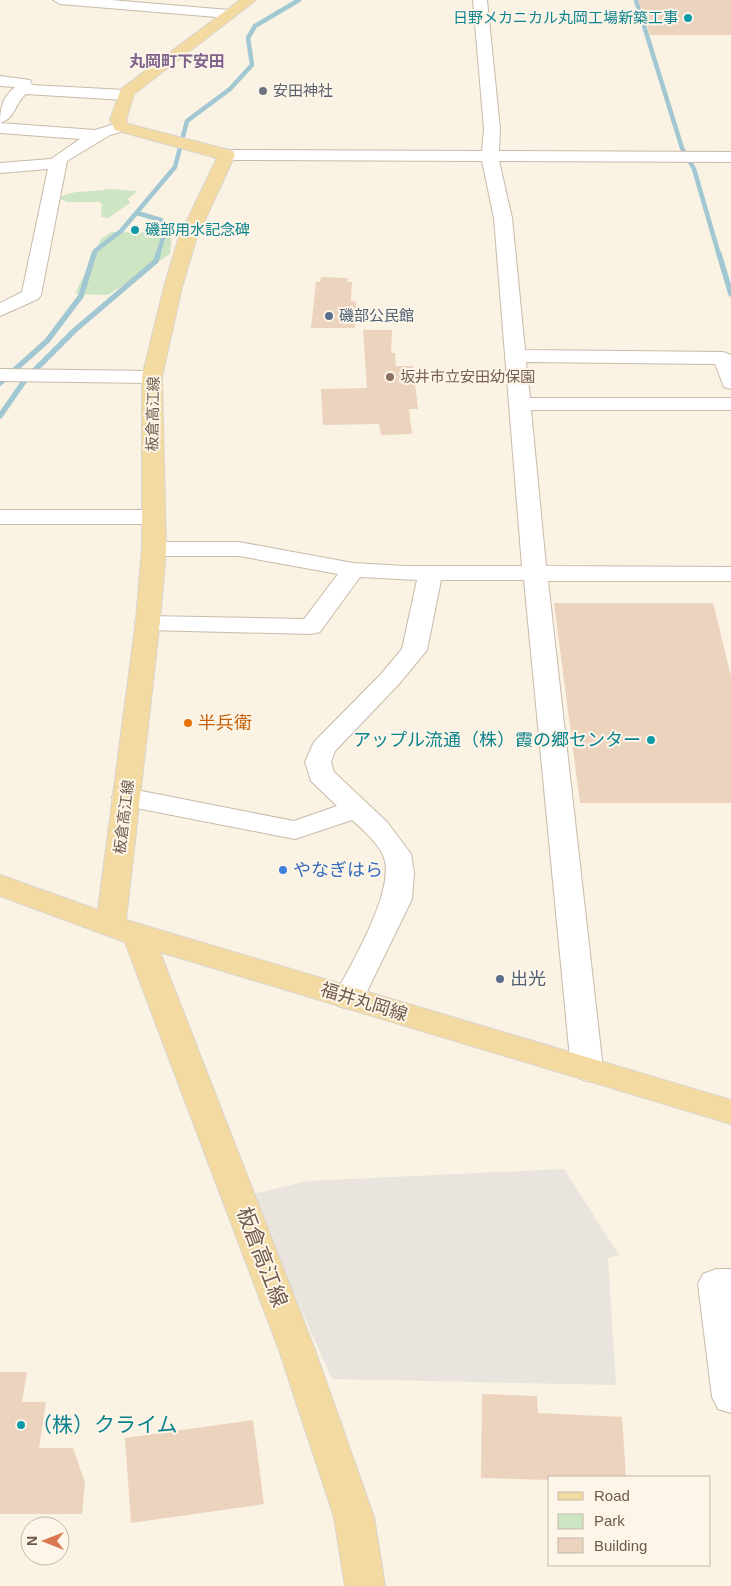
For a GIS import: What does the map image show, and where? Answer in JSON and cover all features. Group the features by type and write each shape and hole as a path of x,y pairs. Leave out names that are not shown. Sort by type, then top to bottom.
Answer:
{"main road":[{"path":"227,155 121,127 118,120 125,95 154,69 249,0"},
{"name":"板倉高江線","path":"227,155 188,236 173,287 152,377 152,516 154,548 126,798 124,929 297,1350 354,1516 365,1586"},
{"name":"福井丸岡線","path":"0,885 124,929 731,1112"}],"street":[{"path":"60,0 229,14"},
{"path":"480,0 492,129 490,157 503,218 535,575 587,1069"},
{"path":"0,81 25,83 23,89 14,97 7,113 0,118"},
{"path":"23,89 125,95"},
{"path":"0,310 31,295 59,159 104,131 121,127"},
{"path":"0,128 98,135"},
{"path":"0,144 18,146"},
{"path":"45,148 72,151"},
{"path":"227,155 731,157"},
{"path":"0,168 58,163"},
{"path":"515,356 723,358 731,383"},
{"path":"0,375 152,377"},
{"path":"519,404 731,404"},
{"path":"0,517 152,516"},
{"path":"154,548 239,549 353,570 535,575 731,574"},
{"path":"147,623 311,627 353,570"},
{"path":"349,998 397,898 400,873 397,854 377,828 321,775 318,762 323,748 390,680 414,650 431,573"},
{"path":"126,798 295,830 358,809"},
{"path":"731,1284 716,1284 731,1397"}],"shaded area":[{"path":"564,1169 619,1255 608,1258 616,1385 332,1379 250,1195 308,1181"}],"green space":[{"path":"108,189 137,191 128,199 130,203 108,218 101,217 102,205 100,202 67,202 59,198 69,193"},
{"path":"112,232 172,233 170,254 108,295 75,294 101,239"}],"building":[{"name":"日野メカニカル丸岡工場新築工事","path":"638,0 731,0 731,35 650,35"},
{"path":"321,277 348,278 347,282 352,282 351,301 356,302 355,328 311,328 316,282 320,282"},
{"path":"363,330 392,330 391,353 395,353 396,366 413,366 418,409 409,409 412,434 381,435 379,424 323,425 321,389 367,388"},
{"name":"アップル流通（株）霞の郷センター","path":"554,603 713,603 731,676 731,803 580,803"},
{"name":"（株）クライム","path":"0,1372 27,1372 22,1402 46,1402 39,1448 73,1448 85,1483 82,1514 0,1514"},
{"path":"482,1394 537,1396 538,1413 622,1417 626,1476 548,1476 548,1480 481,1478"},
{"path":"253,1420 264,1504 131,1523 125,1438"}],"waterway":[{"path":"94,255 95,251 121,231 175,167 187,121 230,89 252,65 248,38 255,26 299,0"},
{"path":"636,0 682,148 694,169 719,255"},
{"path":"137,213 161,220 164,234 158,255"},
{"path":"0,383 47,341 81,296 94,254"},
{"path":"0,416 25,380 75,330 156,261 158,254"},
{"path":"719,254 731,294"}],"place":[{"name":"日野メカニカル丸岡工場新築工事","path":"688,18"},
{"name":"安田神社","path":"263,91"},
{"name":"磯部用水記念碑","path":"135,230"},
{"name":"磯部公民館","path":"329,316"},
{"name":"坂井市立安田幼保園","path":"390,377"},
{"name":"半兵衛","path":"188,723"},
{"name":"アップル流通（株）霞の郷センター","path":"651,740"},
{"name":"やなぎはら","path":"283,870"},
{"name":"出光","path":"500,979"},
{"name":"（株）クライム","path":"21,1425"}],"district":[{"name":"丸岡町下安田","path":"177,61"}]}
